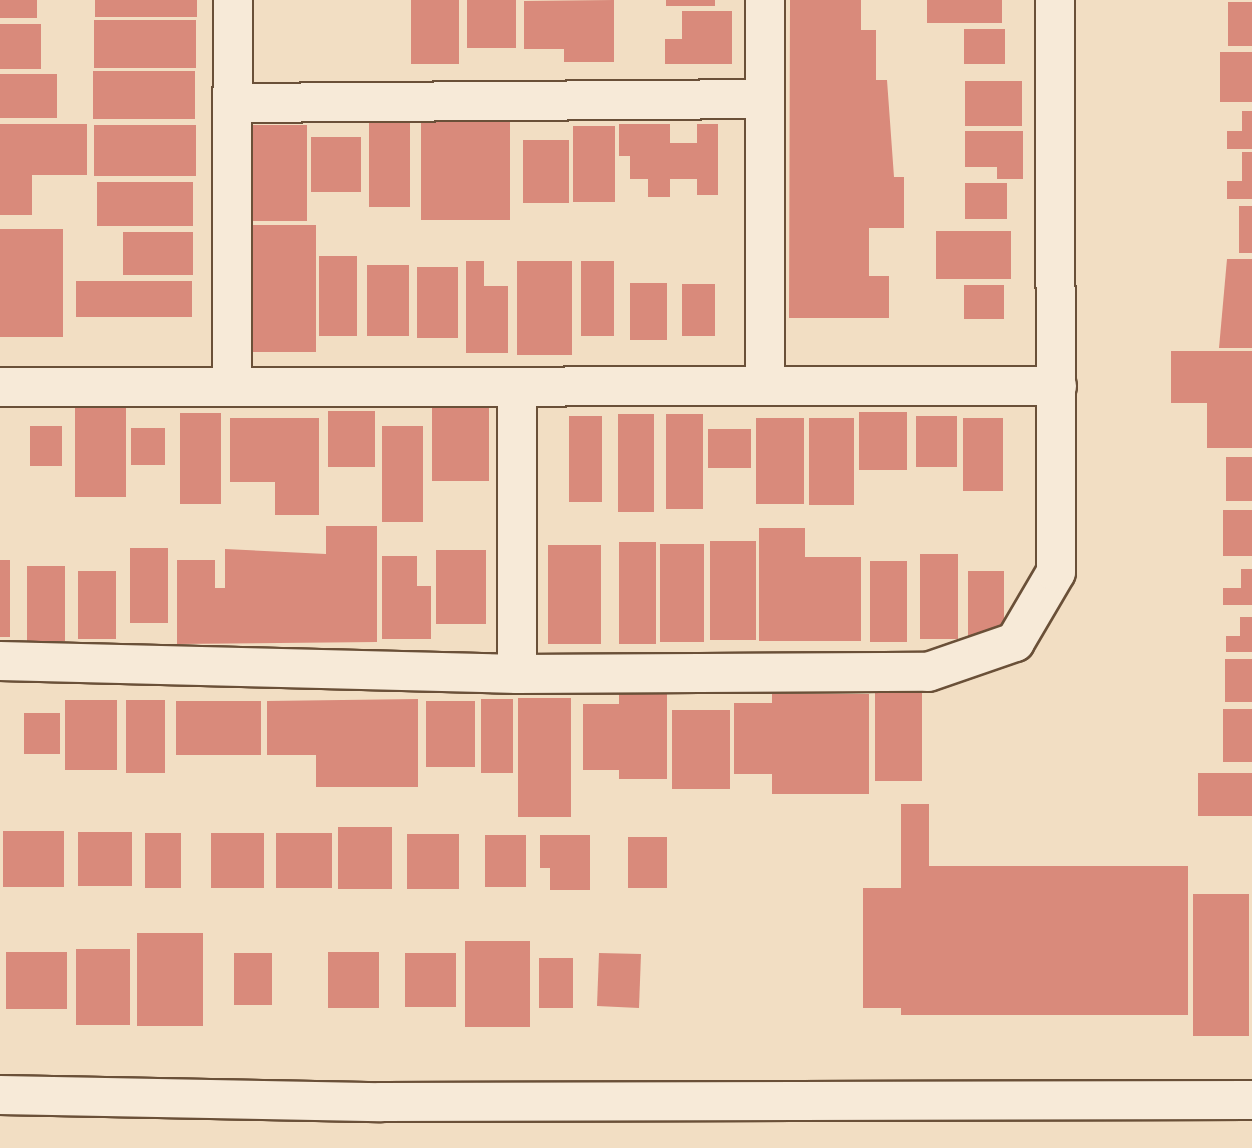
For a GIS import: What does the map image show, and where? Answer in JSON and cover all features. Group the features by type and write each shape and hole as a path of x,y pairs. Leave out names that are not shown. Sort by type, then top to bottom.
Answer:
{"street":[{"path":"232,386 235,103 233,0"},
{"path":"765,0 765,386"},
{"path":"0,661 517,674 928,672 1015,642 1056,572 1055,0"},
{"path":"235,103 765,99"},
{"path":"0,387 1057,386"},
{"path":"517,388 517,674"},
{"path":"0,1095 381,1102 1252,1100"}],"building":[{"path":"0,0 37,0 37,18 0,18"},
{"path":"95,0 197,0 197,17 95,17"},
{"path":"411,0 459,0 459,64 411,64"},
{"path":"467,0 516,0 516,48 467,48"},
{"path":"614,0 614,62 564,62 564,49 524,49 524,1"},
{"path":"666,0 715,0 715,6 666,6"},
{"path":"790,0 861,0 861,30 876,30 876,80 887,80 894,177 904,177 904,228 869,228 869,276 889,276 889,318 789,318"},
{"path":"927,0 1002,0 1002,23 927,23"},
{"path":"1228,2 1252,2 1252,46 1228,46"},
{"path":"682,11 732,11 732,64 665,64 665,39 682,39"},
{"path":"94,20 196,20 196,68 94,68"},
{"path":"0,24 41,24 41,69 0,69"},
{"path":"964,29 1005,29 1005,64 964,64"},
{"path":"1220,52 1252,52 1252,102 1220,102"},
{"path":"93,71 195,71 195,119 93,119"},
{"path":"0,74 57,74 57,118 0,118"},
{"path":"965,81 1022,81 1022,126 965,126"},
{"path":"1242,111 1252,111 1252,149 1227,149 1227,131 1242,131"},
{"path":"369,119 410,119 410,207 369,207"},
{"path":"421,120 510,120 510,220 421,220"},
{"path":"0,124 87,124 87,175 32,175 32,215 0,215"},
{"path":"619,124 670,124 670,143 697,143 697,124 718,124 718,195 697,195 697,179 670,179 670,197 648,197 648,179 630,179 630,156 619,156"},
{"path":"94,125 196,125 196,176 94,176"},
{"path":"249,125 307,125 307,221 249,221"},
{"path":"573,126 615,126 615,202 573,202"},
{"path":"965,131 1023,131 1023,179 997,179 997,167 965,167"},
{"path":"311,137 361,137 361,192 311,192"},
{"path":"523,140 569,140 569,203 523,203"},
{"path":"1242,152 1252,152 1252,199 1227,199 1227,181 1242,181"},
{"path":"97,182 193,182 193,226 97,226"},
{"path":"965,183 1007,183 1007,219 965,219"},
{"path":"1239,206 1252,206 1252,253 1239,253"},
{"path":"248,225 316,225 316,352 248,352"},
{"path":"0,229 63,229 63,337 0,337"},
{"path":"936,231 1011,231 1011,279 936,279"},
{"path":"123,232 193,232 193,275 123,275"},
{"path":"319,256 357,256 357,336 319,336"},
{"path":"1227,259 1252,259 1252,348 1219,348"},
{"path":"466,261 484,261 484,286 508,286 508,353 466,353"},
{"path":"517,261 572,261 572,355 517,355"},
{"path":"581,261 614,261 614,336 581,336"},
{"path":"367,265 409,265 409,336 367,336"},
{"path":"417,267 458,267 458,338 417,338"},
{"path":"76,281 192,281 192,317 76,317"},
{"path":"630,283 667,283 667,340 630,340"},
{"path":"682,284 715,284 715,336 682,336"},
{"path":"964,285 1004,285 1004,319 964,319"},
{"path":"1171,351 1252,351 1252,448 1207,448 1207,403 1171,403"},
{"path":"75,399 126,399 126,497 75,497"},
{"path":"432,408 489,408 489,481 432,481"},
{"path":"328,411 375,411 375,467 328,467"},
{"path":"859,412 907,412 907,470 859,470"},
{"path":"180,413 221,413 221,504 180,504"},
{"path":"618,414 654,414 654,512 618,512"},
{"path":"666,414 703,414 703,509 666,509"},
{"path":"569,416 602,416 602,502 569,502"},
{"path":"916,416 957,416 957,467 916,467"},
{"path":"230,418 319,418 319,515 275,515 275,482 230,482"},
{"path":"756,418 804,418 804,504 756,504"},
{"path":"809,418 854,418 854,505 809,505"},
{"path":"963,418 1003,418 1003,491 963,491"},
{"path":"30,426 62,426 62,466 30,466"},
{"path":"382,426 423,426 423,522 382,522"},
{"path":"131,428 165,428 165,465 131,465"},
{"path":"708,429 751,429 751,468 708,468"},
{"path":"1226,457 1252,457 1252,501 1226,501"},
{"path":"1223,510 1252,510 1252,556 1223,556"},
{"path":"326,526 377,526 377,642 177,644 177,560 215,560 215,588 225,588 225,549 326,554"},
{"path":"759,528 805,528 805,557 861,557 861,641 759,641"},
{"path":"710,541 756,541 756,640 710,640"},
{"path":"619,542 656,542 656,644 619,644"},
{"path":"660,544 704,544 704,642 660,642"},
{"path":"548,545 601,545 601,644 548,644"},
{"path":"130,548 168,548 168,623 130,623"},
{"path":"436,550 486,550 486,624 436,624"},
{"path":"920,554 958,554 958,639 920,639"},
{"path":"382,556 417,556 417,586 431,586 431,639 382,639"},
{"path":"0,560 10,560 10,637 0,637"},
{"path":"870,561 907,561 907,642 870,642"},
{"path":"27,566 65,566 65,641 27,641"},
{"path":"1241,569 1252,569 1252,605 1223,605 1223,588 1241,588"},
{"path":"78,571 116,571 116,639 78,639"},
{"path":"968,571 1004,571 1004,640 968,640"},
{"path":"1240,617 1252,617 1252,652 1226,652 1226,636 1240,636"},
{"path":"1225,659 1252,659 1252,702 1225,702"},
{"path":"619,692 667,692 667,779 619,779 619,770 583,770 583,704 619,704"},
{"path":"875,692 922,692 922,781 875,781"},
{"path":"772,694 869,694 869,794 772,794 772,774 734,774 734,703 772,703"},
{"path":"518,698 571,698 571,817 518,817"},
{"path":"418,699 418,787 316,787 316,755 267,755 267,701"},
{"path":"481,699 513,699 513,773 481,773"},
{"path":"65,700 117,700 117,770 65,770"},
{"path":"126,700 165,700 165,773 126,773"},
{"path":"176,701 261,701 261,755 176,755"},
{"path":"426,701 475,701 475,767 426,767"},
{"path":"1223,709 1252,709 1252,762 1223,762"},
{"path":"672,710 730,710 730,789 672,789"},
{"path":"24,713 60,713 60,754 24,754"},
{"path":"1198,773 1252,773 1252,816 1198,816"},
{"path":"901,804 929,804 929,866 1188,866 1188,1015 901,1015 901,1008 863,1008 863,888 901,888"},
{"path":"338,827 392,827 392,889 338,889"},
{"path":"3,831 64,831 64,887 3,887"},
{"path":"78,832 132,832 132,886 78,886"},
{"path":"145,833 181,833 181,888 145,888"},
{"path":"211,833 264,833 264,888 211,888"},
{"path":"276,833 332,833 332,888 276,888"},
{"path":"407,834 459,834 459,889 407,889"},
{"path":"485,835 526,835 526,887 485,887"},
{"path":"540,835 590,835 590,890 550,890 550,868 540,868"},
{"path":"628,837 667,837 667,888 628,888"},
{"path":"1193,894 1249,894 1249,1036 1193,1036"},
{"path":"137,933 203,933 203,1026 137,1026"},
{"path":"465,941 530,941 530,1027 465,1027"},
{"path":"76,949 130,949 130,1025 76,1025"},
{"path":"6,952 67,952 67,1009 6,1009"},
{"path":"328,952 379,952 379,1008 328,1008"},
{"path":"234,953 272,953 272,1005 234,1005"},
{"path":"405,953 456,953 456,1007 405,1007"},
{"path":"599,953 641,954 639,1008 597,1006"},
{"path":"539,958 573,958 573,1008 539,1008"}]}
